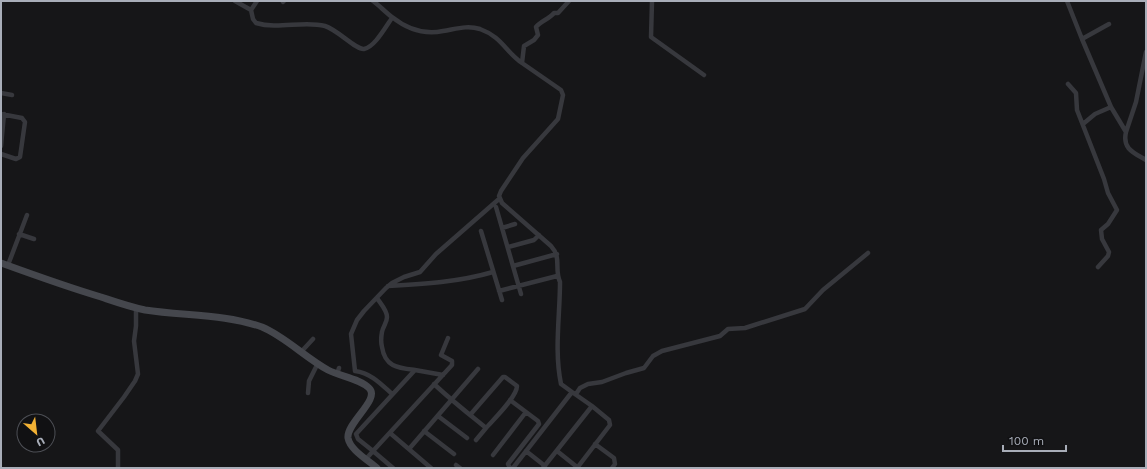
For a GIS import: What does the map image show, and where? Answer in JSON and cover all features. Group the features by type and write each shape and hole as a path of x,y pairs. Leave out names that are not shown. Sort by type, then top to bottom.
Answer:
{"street":[{"path":"235,1 252,10"},
{"path":"258,1 252,10 253,19 256,23 272,26 314,24 323,26 338,31 358,48 362,49 373,44 392,18"},
{"path":"353,380 355,371 351,340 352,330 364,311 388,286 396,280 420,272 436,254 499,199 501,191 519,164 558,119 563,95 561,90 511,55 500,40 480,29 468,27 441,32 412,30 392,18 373,1"},
{"path":"522,63 524,46 534,40 538,35 536,27 550,18 554,13 558,12 569,1"},
{"path":"652,1 650,37 704,75"},
{"path":"1067,1 1111,107 1126,132"},
{"path":"1082,39 1109,24"},
{"path":"1146,52 1136,102 1125,138 1128,148 1146,160"},
{"path":"1068,84 1076,93 1077,110 1108,193 1117,210 1108,224 1101,230 1102,239 1109,252 1108,256 1098,267"},
{"path":"1,93 12,95"},
{"path":"1083,124 1095,114 1111,107"},
{"path":"1,146 3,114 22,118 25,122 20,158 16,159 1,154"},
{"path":"499,199 551,246 557,254 557,276 560,282 557,340 560,382 564,388 574,393 592,406 608,420 610,424 577,468 557,451"},
{"path":"496,207 522,294"},
{"path":"27,215 4,264 68,287 136,308 216,317 254,325 274,333 318,363 338,371 369,387 372,392 368,402 359,412 349,431 348,438 354,448 377,468"},
{"path":"502,228 514,224"},
{"path":"481,231 502,300"},
{"path":"19,234 34,239"},
{"path":"508,247 534,240 539,235"},
{"path":"510,400 539,424 508,464 511,468 574,393 580,388 588,384 602,382 644,368 654,356 662,351 718,337 728,330 745,328 805,309 823,290 868,253"},
{"path":"513,266 557,254"},
{"path":"388,286 450,281 475,277 493,272"},
{"path":"499,291 557,276"},
{"path":"377,298 387,314 382,332 383,353 386,358 393,366 443,375"},
{"path":"118,468 119,457 116,447 98,431 124,397 138,374 134,341 136,308"},
{"path":"366,459 453,363 441,355 448,338"},
{"path":"301,352 313,339"},
{"path":"308,393 309,381 318,363"},
{"path":"409,449 478,369"},
{"path":"393,468 358,439 356,434 415,370"},
{"path":"355,371 367,374 392,394"},
{"path":"470,416 504,377 516,386 517,390 510,400 476,440"},
{"path":"434,384 451,400 486,428"},
{"path":"526,451 544,467 592,406"},
{"path":"493,455 526,412"},
{"path":"438,416 467,438"},
{"path":"424,431 454,454"},
{"path":"390,433 431,468"},
{"path":"596,444 614,458 615,464 612,468"}]}
